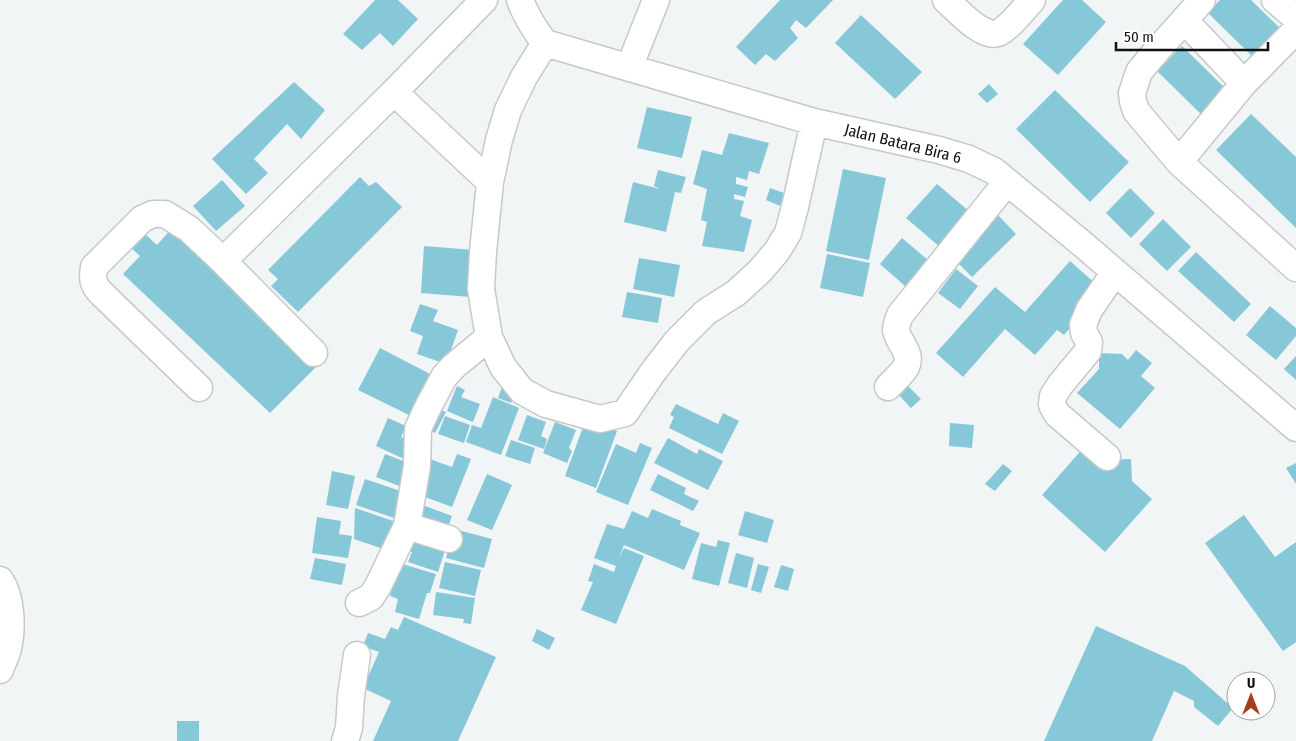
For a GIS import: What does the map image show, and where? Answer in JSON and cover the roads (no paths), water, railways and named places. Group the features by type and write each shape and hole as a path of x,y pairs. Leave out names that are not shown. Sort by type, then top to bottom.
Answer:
{"street":[{"path":"223,261 484,0"},
{"path":"520,0 532,27 545,43 524,76 508,110 499,140 490,182 481,290 488,337 503,367 522,391 546,404 600,419 625,413 677,341 706,312 736,294 760,271 777,251 788,233 814,122"},
{"path":"629,68 656,0"},
{"path":"946,0 975,26 990,34 998,33 1012,22 1032,0"},
{"path":"1202,0 1139,72 1132,93 1136,111 1179,162 1296,268"},
{"path":"1275,0 1296,18"},
{"path":"1184,20 1244,83"},
{"path":"1179,162 1244,83 1296,30"},
{"name":"Jalan Batara Bira 6","path":"545,43 814,122 939,150 969,159 994,171 1115,272 1296,428"},
{"path":"394,92 490,182"},
{"path":"888,388 905,368 908,360 907,353 896,332 896,324 900,315 1007,182"},
{"path":"199,388 95,287 93,280 94,267 142,219 153,214 164,214 188,229 223,261 314,353"},
{"path":"1107,456 1057,414 1052,405 1053,396 1088,351 1088,342 1083,325 1089,310 1115,272"},
{"path":"359,603 371,597 378,586 407,526 417,466 418,429 444,377 488,337"},
{"path":"407,526 449,539"},
{"path":"0,580 4,585 10,608 10,630 8,650 0,670"},
{"path":"346,741 358,655"}]}
